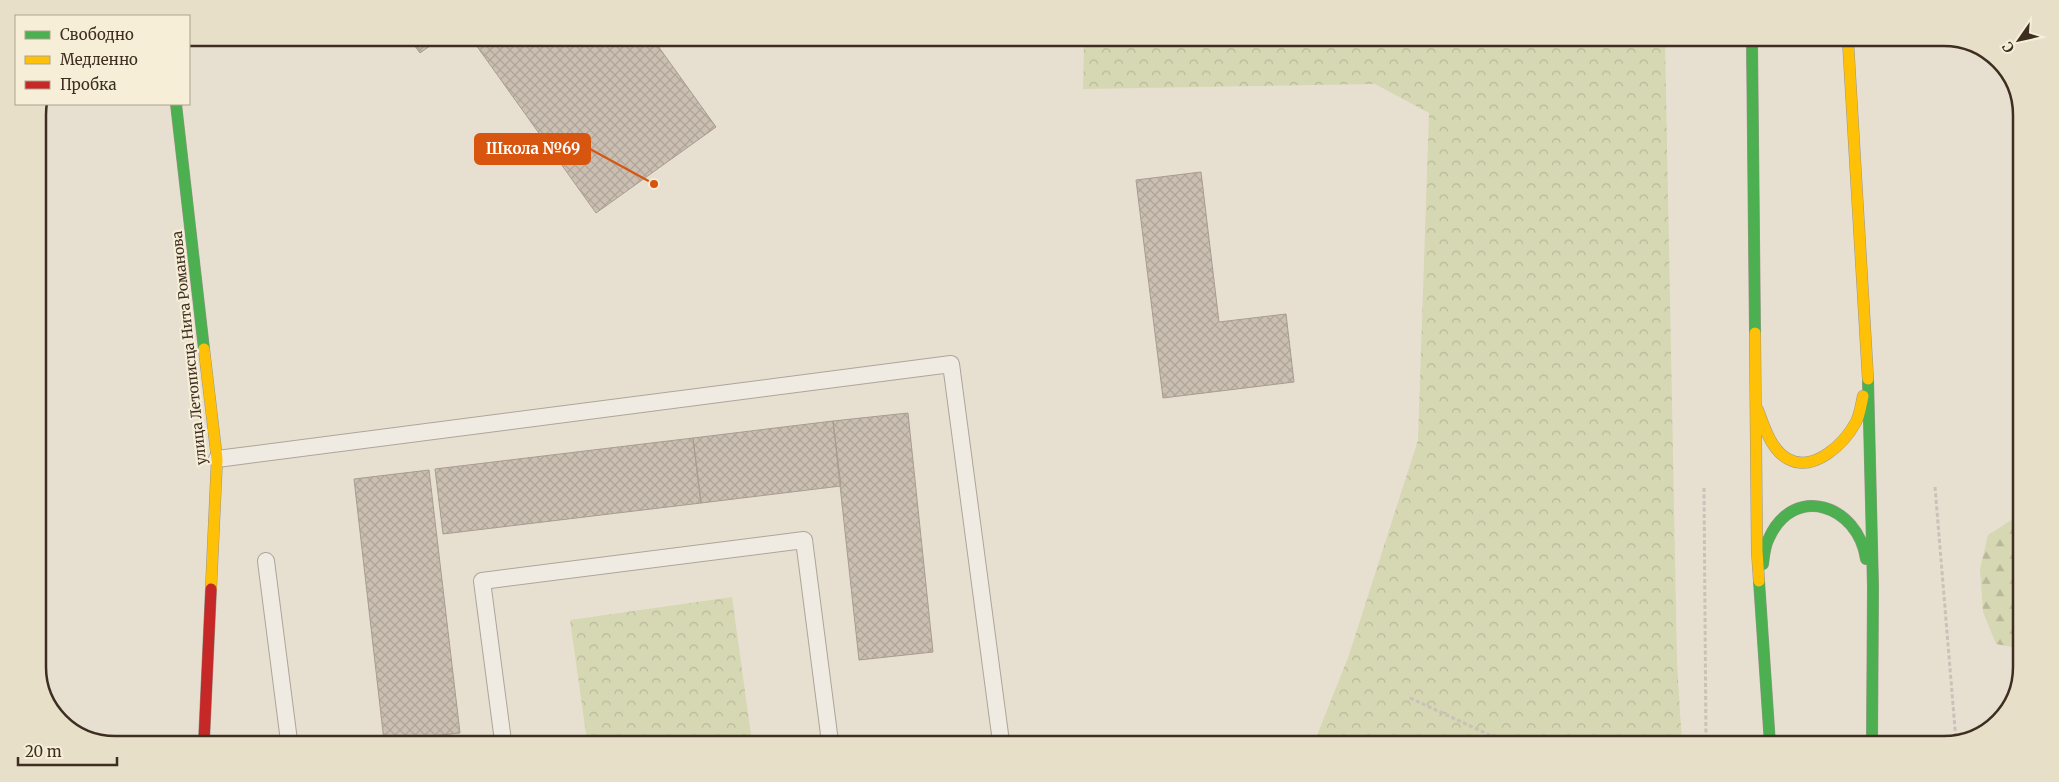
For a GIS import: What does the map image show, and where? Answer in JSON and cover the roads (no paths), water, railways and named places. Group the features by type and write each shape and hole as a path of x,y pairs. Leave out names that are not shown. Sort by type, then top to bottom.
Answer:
{"main road":[{"path":"1752,46 1754,400 1757,551 1769,736"},
{"path":"1848,46 1868,369 1873,587 1872,736"},
{"name":"улица Летописца Нита Романова","path":"176,105 217,458 204,736"},
{"path":"1754,400 1765,430 1777,448 1787,459 1806,463 1824,456 1839,445 1854,425 1860,410 1868,369"},
{"path":"1759,584 1769,538 1778,525 1791,512 1803,506 1820,505 1835,510 1848,519 1861,537 1873,587"}],"lane":[{"path":"217,458 951,364 999,736"},
{"path":"502,736 482,581 804,540 829,736"},
{"path":"266,561 289,736"}],"place":[{"name":"Школа №69","path":"654,184"}]}
